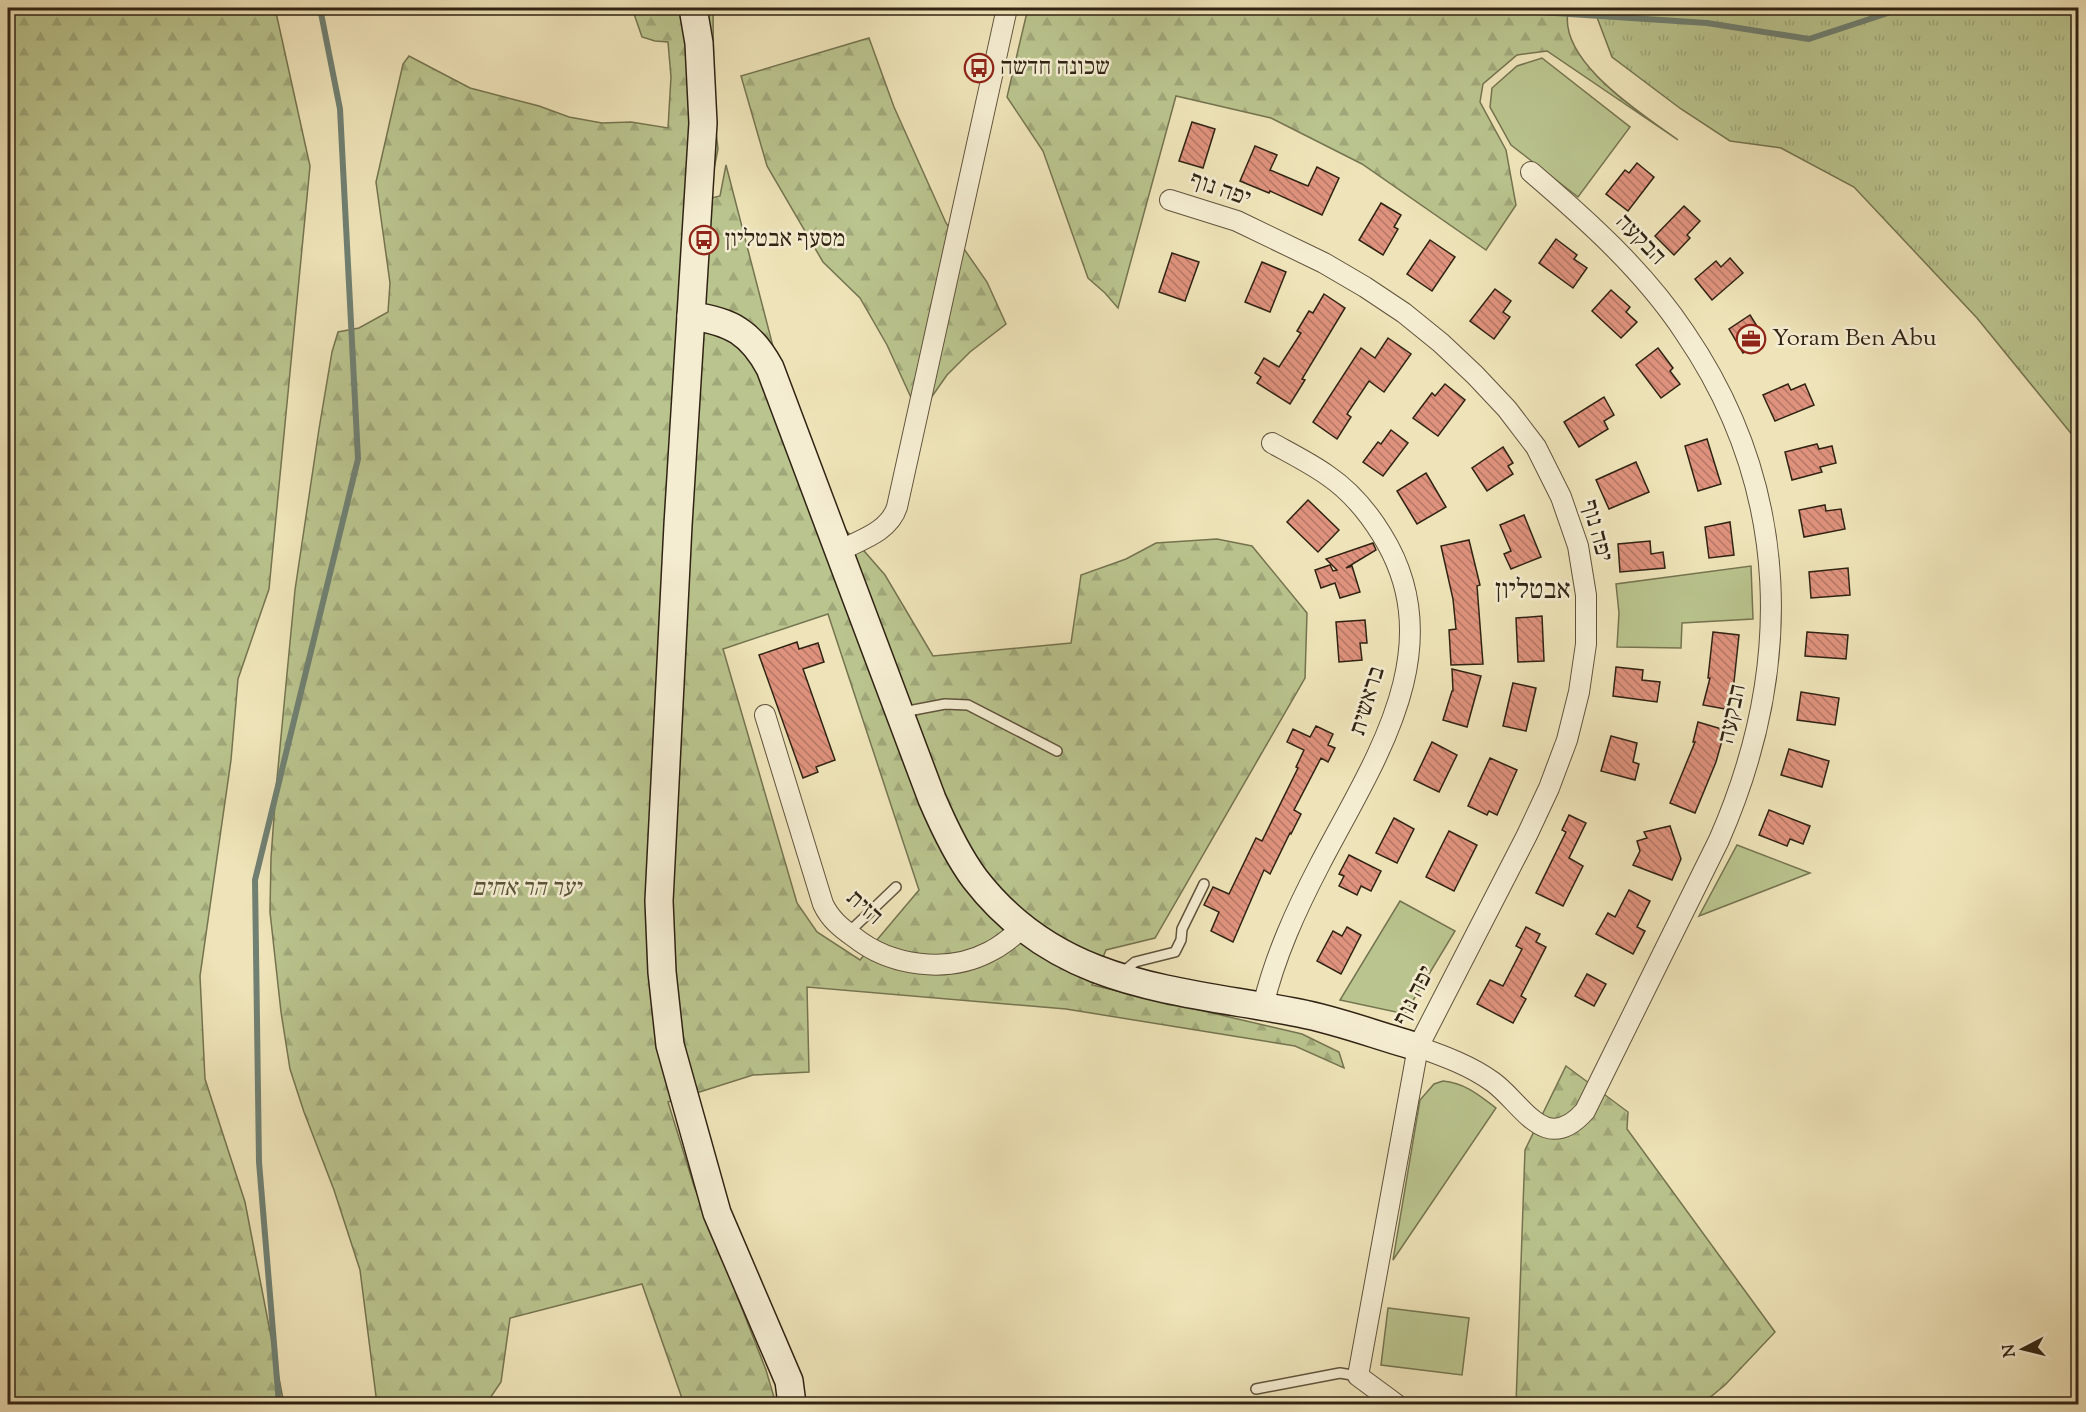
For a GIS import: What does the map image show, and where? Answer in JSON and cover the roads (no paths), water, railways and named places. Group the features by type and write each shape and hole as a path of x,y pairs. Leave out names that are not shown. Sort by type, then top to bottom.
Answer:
{"main road":[{"path":"693,8 699,43 703,123 659,901 662,972 670,1045 717,1213 789,1381 792,1404"},
{"path":"691,316 714,320 735,328 755,344 770,368 932,799 951,842 975,878 1001,909 1022,927 1063,955 1098,971 1176,991 1337,1022 1418,1047"}],"street":[{"path":"839,551 884,528 892,520 897,507 1007,8"},
{"name":"הבקעה","path":"1418,1047 1453,1060 1487,1078 1503,1090 1535,1123 1554,1129 1562,1128 1578,1119 1585,1111 1734,806 1756,737 1768,664 1770,588 1767,549 1757,487 1739,430 1714,379 1685,331 1650,287 1612,247 1531,172"},
{"name":"יפה נוף","path":"1170,200 1238,221 1324,263 1404,313 1475,375 1507,409 1536,447 1561,497 1578,546 1586,595 1586,644 1580,692 1567,740 1549,788 1527,835 1418,1047 1358,1376"},
{"name":"בראשית","path":"1263,1006 1270,976 1293,920 1387,737 1402,691 1410,644 1407,598 1394,554 1368,513 1328,475 1272,443"},
{"name":"הזית","path":"765,714 824,907 835,922 848,933 862,944 888,957 915,963 941,965 965,961 988,953 1007,942 1022,927"},
{"path":"1358,1376 1396,1404"}],"lane":[{"path":"899,712 945,704 968,705 1057,751"},
{"path":"1118,977 1136,962 1175,952 1182,929 1204,884"},
{"path":"848,933 896,887"},
{"path":"1256,1389 1340,1373 1358,1376"}],"waterway":[{"path":"279,1404 259,1162 255,880 358,459 340,109 320,8"},
{"path":"1477,8 1707,23 1809,39 1903,8"}],"place":[{"name":"שכונה חדשה","path":"979,68"},
{"name":"מסעף אבטליון","path":"704,240"},
{"name":"Yoram Ben Abu","path":"1751,339"}],"district":[{"name":"אבטליון","path":"1533,591"}],"park label":[{"name":"יער הר אחים","path":"526,889"}]}
